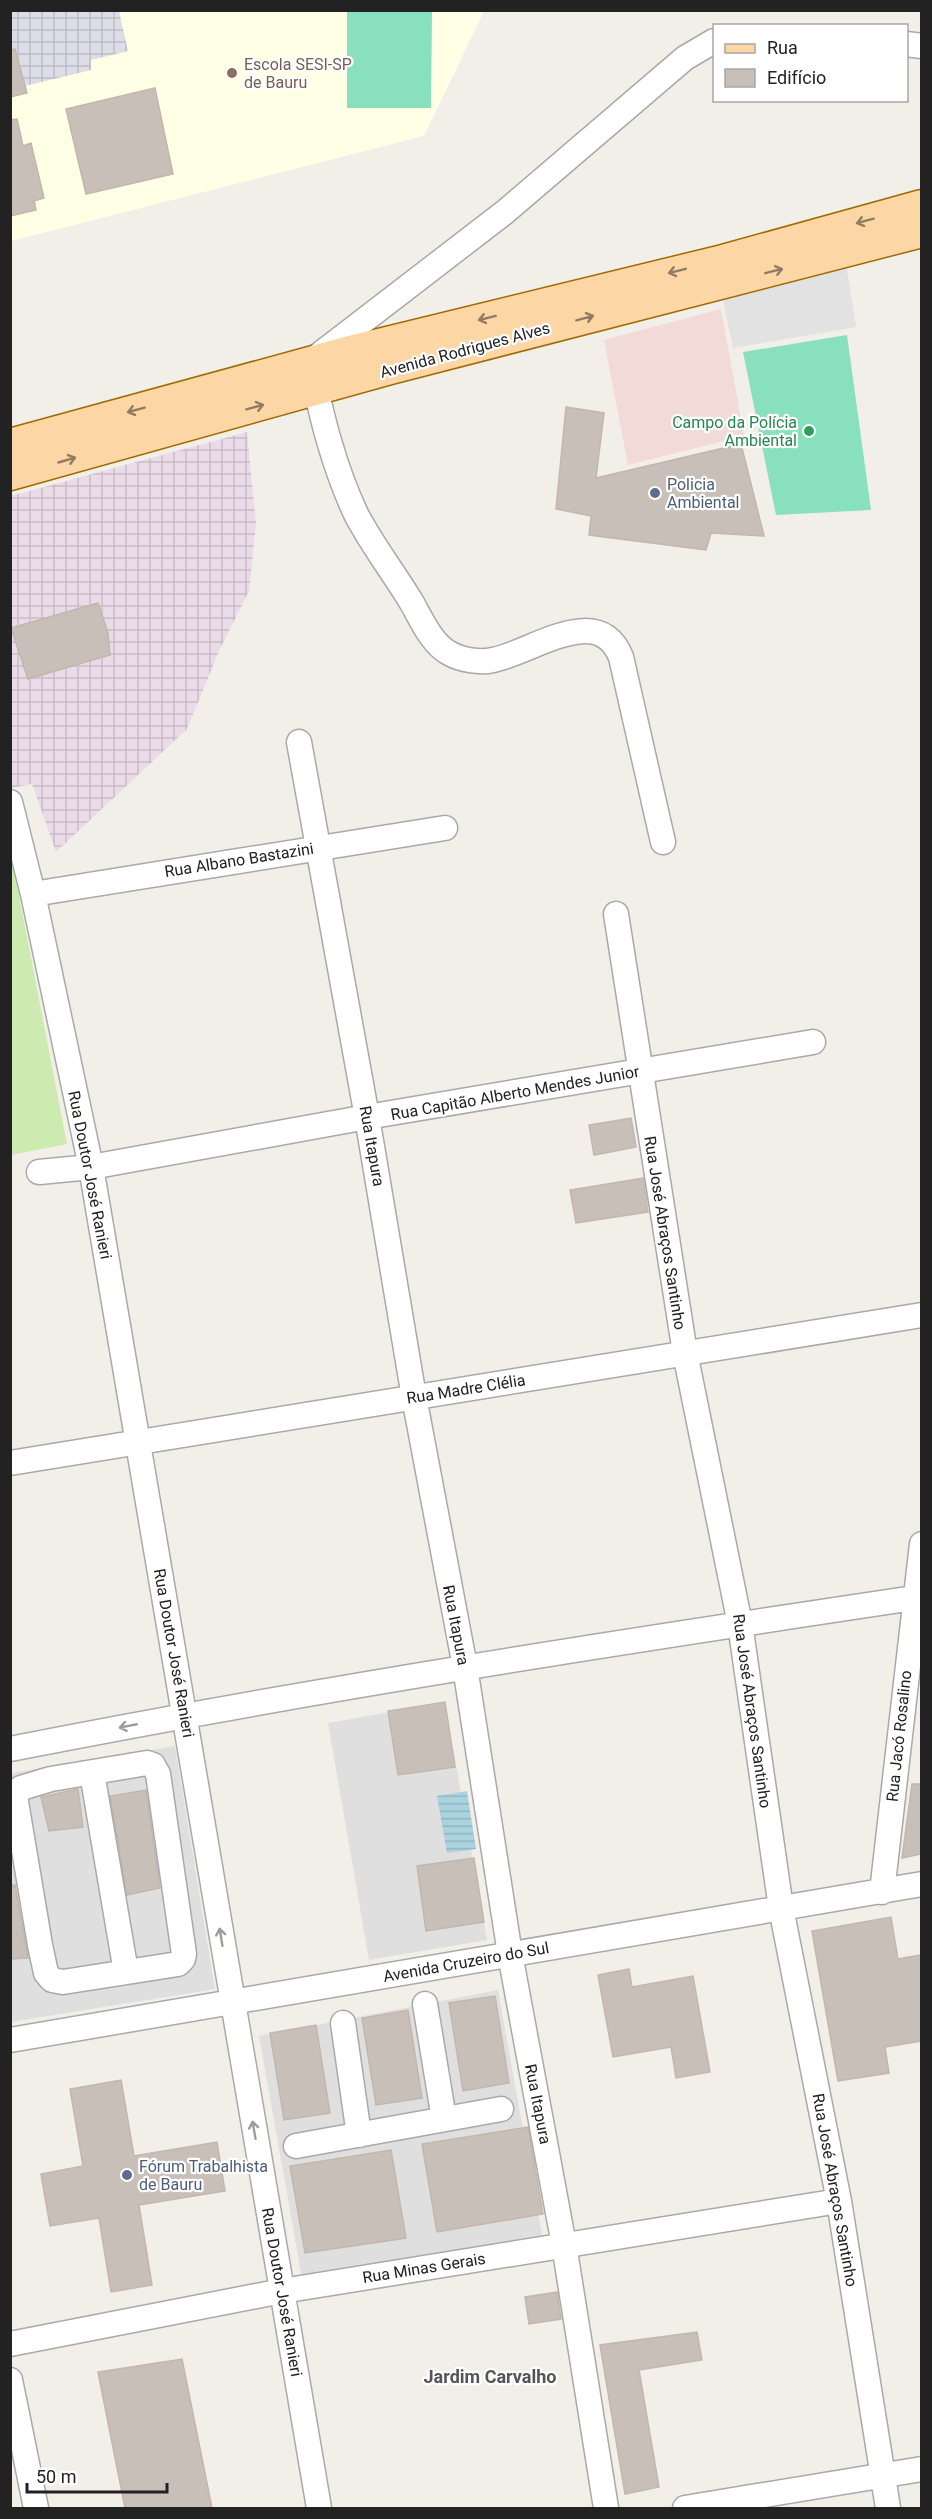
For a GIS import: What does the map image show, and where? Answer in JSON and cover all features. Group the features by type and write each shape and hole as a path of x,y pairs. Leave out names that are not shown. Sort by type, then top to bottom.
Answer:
{"main road":[{"name":"Avenida Rodrigues Alves","path":"10,476 310,362 723,260 921,205"},
{"name":"Avenida Rodrigues Alves","path":"10,444 185,411 316,391 390,369 921,232"}],"street":[{"path":"663,842 621,657 615,643 604,633 591,631 556,637 492,661 465,659 447,652 428,630 357,515 333,459 310,362 505,212 685,58 713,42"},
{"name":"Rua Itapura","path":"299,742 367,1117 414,1397 465,1667 510,1954 564,2245 606,2508"},
{"name":"Rua Doutor José Ranieri","path":"10,802 33,894 91,1167 319,2508"},
{"name":"Rua Albano Bastazini","path":"33,894 445,828"},
{"name":"Rua José Abraços Santinho","path":"616,914 639,1072 685,1353 740,1624 781,1908 839,2201 888,2508"},
{"name":"Rua Capitão Alberto Mendes Junior","path":"39,1172 91,1167 367,1117 813,1042"},
{"name":"Rua Madre Clélia","path":"10,1463 921,1315"},
{"name":"Rua Jacó Rosalino","path":"882,1892 921,1544"},
{"path":"10,1749 185,1714 465,1667 914,1598"},
{"path":"46,1742 51,1779"},
{"path":"147,1763 153,1765 158,1774 184,1954 178,1964 63,1982 52,1980 46,1973 15,1796 21,1788 51,1779 147,1763"},
{"path":"92,1773 126,1972"},
{"name":"Avenida Cruzeiro do Sul","path":"10,2040 921,1884"},
{"path":"425,2004 444,2119"},
{"path":"343,2023 359,2135"},
{"path":"296,2146 501,2109"},
{"name":"Rua Minas Gerais","path":"10,2344 282,2291 839,2201"},
{"path":"10,2380 36,2508"},
{"path":"685,2508 921,2469"}],"shaded area":[{"path":"11,10 119,11 128,51 91,60 91,70 25,86 17,54 11,55"},
{"name":"Escola SESI-SP de Bauru","path":"11,11 484,11 424,136 11,241"},
{"path":"846,263 856,327 733,348 721,290"},
{"path":"721,309 744,436 628,465 604,340"},
{"path":"247,432 256,524 249,591 219,651 187,729 56,852 32,784 11,788 11,496"},
{"path":"445,1702 487,1940 369,1960 328,1723"},
{"path":"175,1746 215,1989 11,2022 11,1773"},
{"path":"498,1990 542,2235 302,2278 259,2036"}],"green space":[{"path":"347,11 432,11 431,108 347,108"},
{"name":"Campo da Polícia Ambiental","path":"847,335 871,510 776,515 743,352"},
{"path":"10,849 67,1144 11,1155 10,1155"}],"water":[{"path":"467,1791 476,1849 447,1853 437,1796"}],"building":[{"path":"15,49 27,93 10,97 10,50"},
{"path":"155,88 173,174 86,194 66,109"},
{"path":"17,119 23,146 31,143 44,198 34,201 36,210 10,216 10,120"},
{"name":"Policia Ambiental","path":"566,407 604,413 596,478 741,444 764,536 711,533 706,550 589,535 591,516 556,509"},
{"path":"98,603 108,633 110,655 28,679 11,628"},
{"path":"631,1118 636,1147 594,1155 589,1125"},
{"path":"643,1178 648,1212 576,1223 570,1190"},
{"path":"445,1702 455,1767 398,1775 388,1711"},
{"path":"912,1784 921,1784 921,1854 902,1858"},
{"path":"78,1789 83,1827 49,1831 41,1797"},
{"path":"146,1790 160,1888 127,1895 110,1796"},
{"path":"474,1858 484,1922 426,1931 417,1866"},
{"path":"10,1885 15,1885 28,1958 10,1959"},
{"path":"891,1917 898,1959 921,1955 921,2041 885,2047 889,2073 838,2081 812,1931"},
{"path":"629,1969 632,1987 693,1976 710,2072 676,2078 671,2047 613,2057 598,1975"},
{"path":"495,1996 509,2083 463,2091 449,2003"},
{"path":"408,2010 422,2098 376,2105 362,2018"},
{"path":"316,2025 330,2113 284,2120 270,2033"},
{"path":"121,2080 134,2156 217,2142 225,2191 139,2205 152,2285 111,2292 99,2218 50,2226 41,2174 83,2166 70,2089"},
{"path":"528,2127 543,2214 437,2232 422,2144"},
{"path":"391,2150 406,2238 305,2253 290,2166"},
{"path":"557,2292 561,2319 529,2324 525,2297"},
{"path":"697,2332 702,2360 639,2370 659,2487 625,2494 600,2345"},
{"path":"182,2359 212,2508 125,2508 98,2372"}],"place":[{"name":"Escola SESI-SP de Bauru","path":"232,73"},
{"name":"Campo da Polícia Ambiental","path":"809,431"},
{"name":"Policia Ambiental","path":"655,493"},
{"name":"Fórum Trabalhista de Bauru","path":"127,2175"}],"district":[{"name":"Jardim Carvalho","path":"490,2376"}]}
